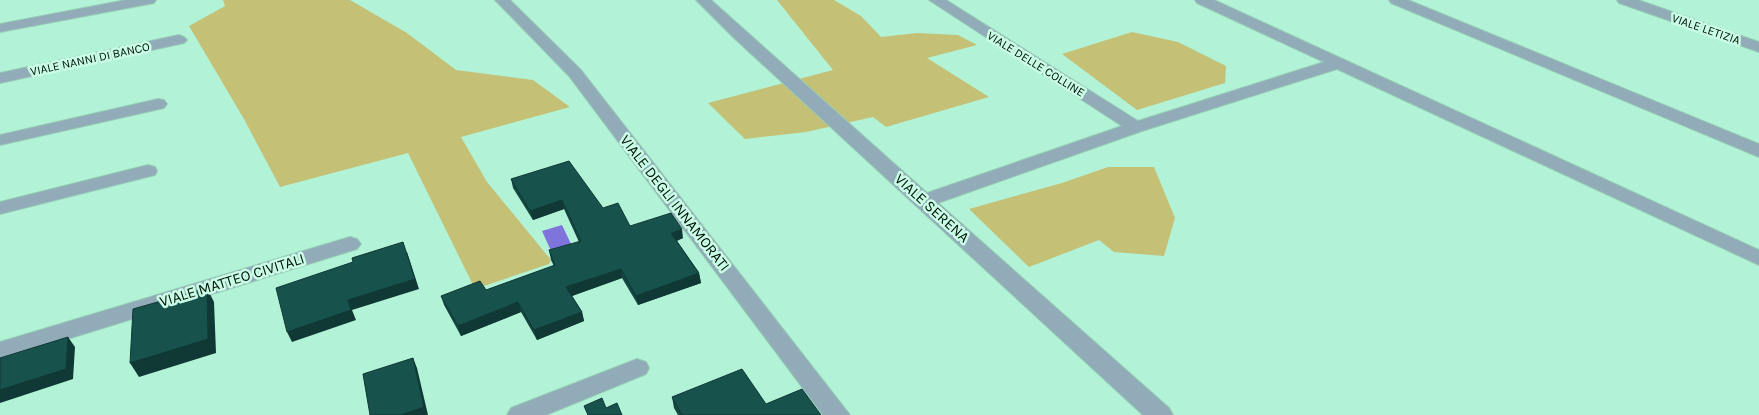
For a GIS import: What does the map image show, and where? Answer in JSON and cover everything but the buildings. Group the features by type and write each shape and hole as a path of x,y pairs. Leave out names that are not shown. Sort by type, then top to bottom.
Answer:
{"street":[{"path":"0,28 149,0"},
{"name":"VIALE DEGLI INNAMORATI","path":"502,0 575,73 837,415"},
{"name":"VIALE SERENA","path":"703,0 738,34 1160,415"},
{"name":"VIALE DELLE COLLINE","path":"936,0 1136,127"},
{"path":"1202,0 1759,258"},
{"path":"1396,0 1759,151"},
{"name":"VIALE LETIZIA","path":"1624,0 1759,47"},
{"name":"VIALE NANNI DI BANCO","path":"0,78 180,40"},
{"path":"924,201 1136,127 1338,63"},
{"path":"0,140 158,104"},
{"path":"0,208 148,171"},
{"name":"VIALE MATTEO CIVITALI","path":"0,351 350,244"},
{"path":"520,415 637,368"}],"shaded area":[{"path":"223,0 350,0 407,33 456,70 533,80 570,107 461,137 487,182 551,260 549,264 475,289 408,153 280,187 244,119 189,26 225,6"},
{"path":"777,0 834,0 861,16 881,37 917,33 958,35 977,45 927,58 989,97 886,127 873,117 806,132 745,139 708,103 833,70"},
{"path":"1132,32 1178,42 1226,66 1225,83 1137,110 1062,54"},
{"path":"1108,167 1154,167 1175,218 1164,256 1114,252 1099,240 1029,267 969,209 1062,183"},
{"path":"562,225 572,246 552,253 542,231"}]}
